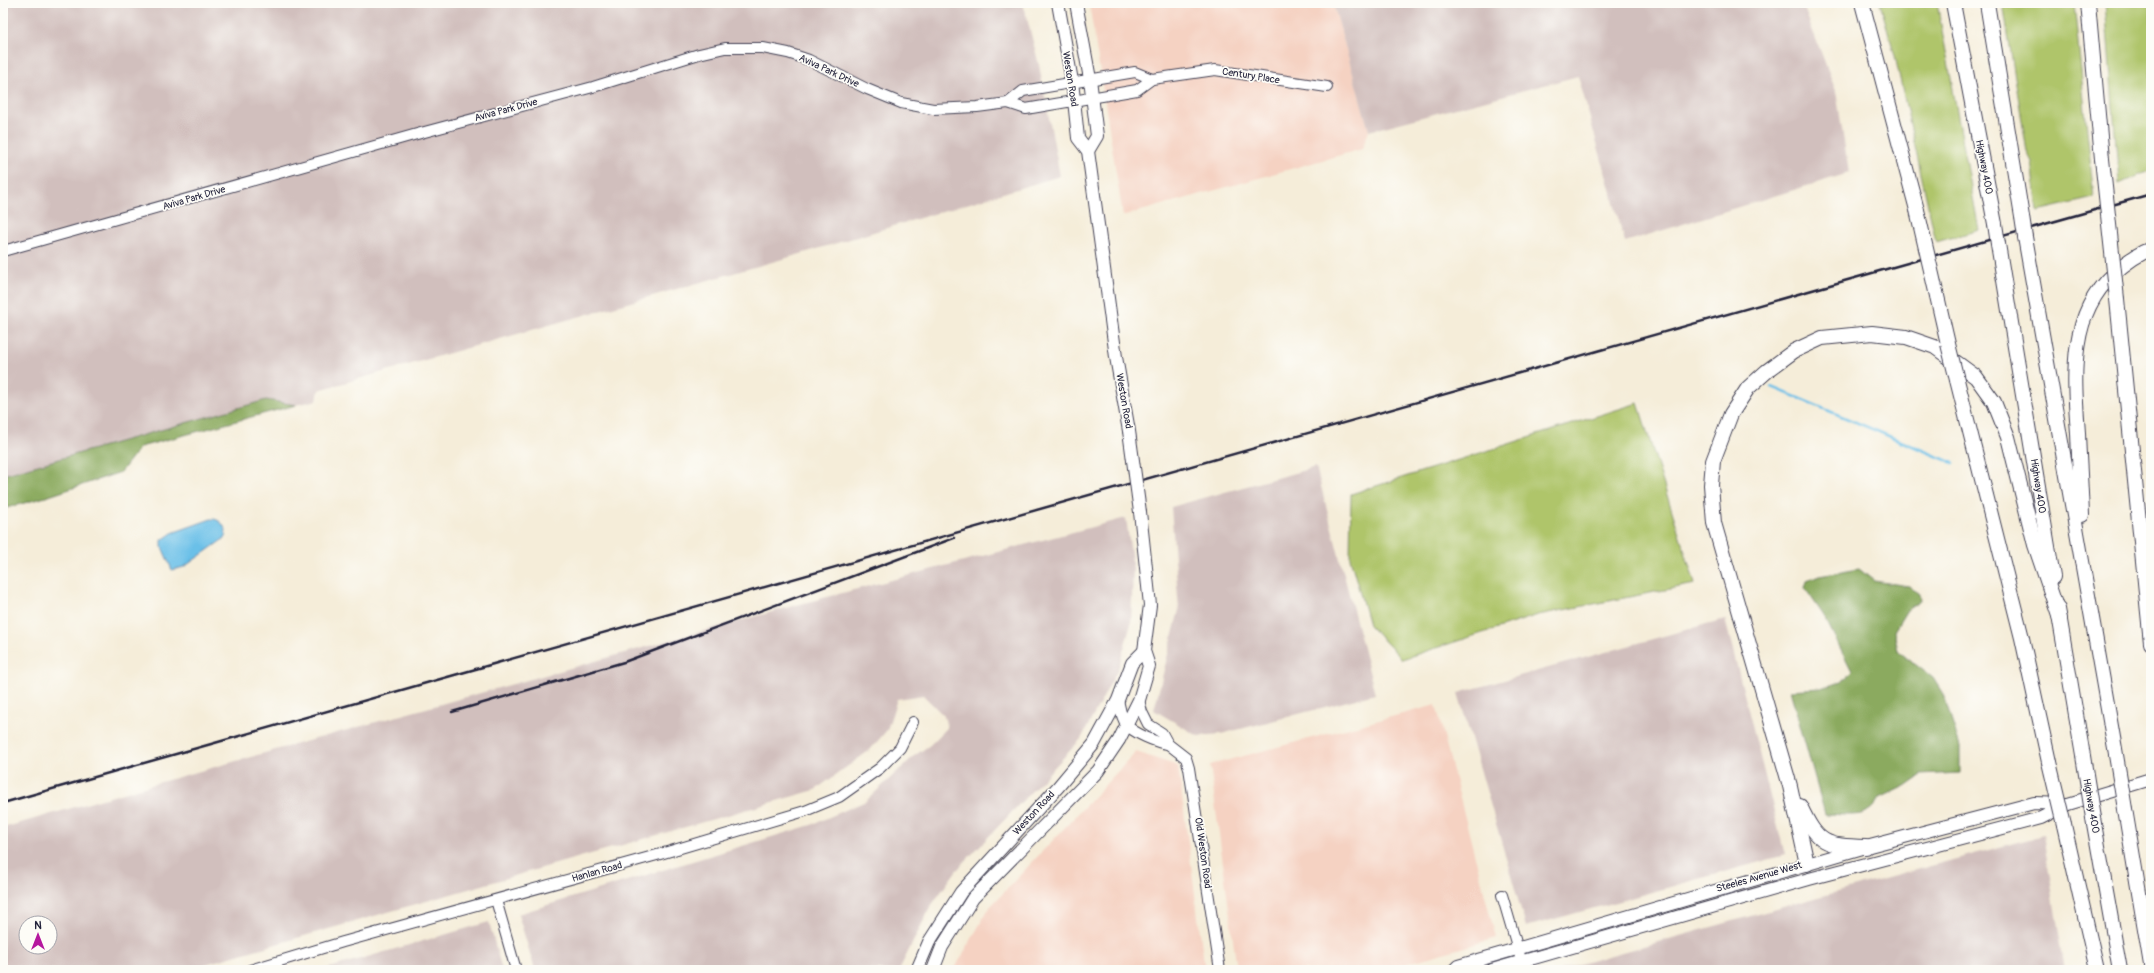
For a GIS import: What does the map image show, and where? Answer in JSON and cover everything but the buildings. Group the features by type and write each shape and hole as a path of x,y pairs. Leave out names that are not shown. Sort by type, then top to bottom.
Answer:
{"highway":[{"path":"1862,3 1917,210 1948,344 2022,638 2097,970"},
{"path":"1865,3 1871,34"},
{"name":"Highway 400","path":"1953,3 1998,244 2093,818 2120,970"},
{"path":"1987,3 2025,237 2115,749 2151,965"},
{"path":"2088,3 2102,159 2151,643"},
{"path":"2088,595 2074,365 2078,341 2086,313 2100,289 2121,266 2151,249"},
{"path":"1807,864 1790,786 1714,523 1711,485 1713,461 1731,414 1748,388 1767,371 1794,351 1822,338 1872,333 1906,337 1935,347 1976,377 1994,402 2008,437 2035,545 2060,619"},
{"path":"1790,786 1812,830 1826,843 1837,846 1866,847"}],"main road":[{"name":"Weston Road","path":"933,970 942,947 973,898 1098,771 1119,740 1127,725 1139,700 1149,666 1144,651 1150,605 1140,512 1129,431 1115,349 1088,151 1078,138 1072,81 1058,3"},
{"name":"Weston Road","path":"1076,3 1090,79 1097,136 1088,151"},
{"name":"Weston Road","path":"917,970 929,942 961,892 1058,787 1094,744 1118,700 1132,663 1144,651"},
{"name":"Steeles Avenue West","path":"1492,970 1522,966 1809,879 2041,818 2068,804 2151,779"},
{"name":"Steeles Avenue West","path":"1454,970 1458,966 1866,847 2034,803 2068,804"},
{"path":"1807,864 1809,879"}],"street":[{"name":"Aviva Park Drive","path":"3,251 417,134 593,87 699,54 725,48 763,48 788,53 809,60 867,89 901,103 933,109 977,107 1008,103 1026,109 1092,97"},
{"name":"Century Place","path":"1092,97 1137,90 1152,79 1215,70 1327,87"},
{"name":"Century Place","path":"1090,79 1135,72 1152,79"},
{"path":"1008,103 1023,91 1072,81 1090,79"},
{"path":"1118,700 1127,725"},
{"name":"Old Weston Road","path":"1139,700 1142,712 1148,724 1162,733 1168,744 1186,758 1189,768 1220,970"},
{"name":"Hanlan Road","path":"250,970 343,942 701,842 805,811 838,797 892,758 900,748 913,722"},
{"name":"Old Weston Road","path":"1127,725 1156,743 1168,744"},
{"path":"1502,895 1522,966"},
{"path":"496,900 516,970"}],"shaded area":[{"path":"3,3 1023,3 1039,65 1060,176 797,255 319,390 317,400 296,405 265,400 3,476"},
{"path":"1089,3 1333,3 1369,131 1362,149 1123,216"},
{"path":"1333,3 1802,3 1836,91 1849,173 1625,242 1578,76 1369,131"},
{"path":"1316,467 1375,694 1221,734 1198,736 1154,710 1179,610 1171,507"},
{"path":"1126,518 1133,569 1131,624 1118,669 1081,739 956,871 931,906 899,970 535,970 518,914 811,825 866,801 914,756 930,745 947,728 944,716 923,695 897,699 887,730 870,750 815,790 185,970 3,970 3,828 175,778 793,606"},
{"path":"1725,619 1785,855 1526,927 1458,693"},
{"path":"1436,705 1496,938 1384,970 1237,970 1210,765"},
{"path":"1136,752 1178,766 1205,970 954,970 989,908"},
{"path":"2043,835 2065,970 1558,970 1801,902"},
{"path":"489,922 502,970 322,970"}],"green space":[{"path":"1880,3 1937,3 1979,230 1936,242 1895,56"},
{"path":"2003,3 2074,3 2094,198 2038,211 2032,162 2027,152"},
{"path":"2105,3 2151,3 2151,170 2119,184"},
{"path":"266,400 296,405 140,447 121,472 49,496 3,509 3,475"},
{"path":"1638,403 1695,584 1538,615 1402,659 1369,625 1350,558 1351,494"},
{"path":"1859,569 1874,581 1909,586 1919,594 1920,601 1907,610 1894,631 1898,651 1933,678 1943,694 1960,747 1960,773 1921,775 1905,786 1880,798 1876,805 1864,813 1857,815 1825,814 1790,690 1820,688 1842,682 1852,671 1824,616 1805,588 1807,581 1819,576"}],"water":[{"path":"211,519 221,522 225,528 225,538 184,567 172,570 162,547 162,540 172,533"}],"waterway":[{"path":"1772,387 1953,463"}],"railway":[{"path":"3,803 2151,194"},
{"path":"452,712 624,662 954,538"}]}
